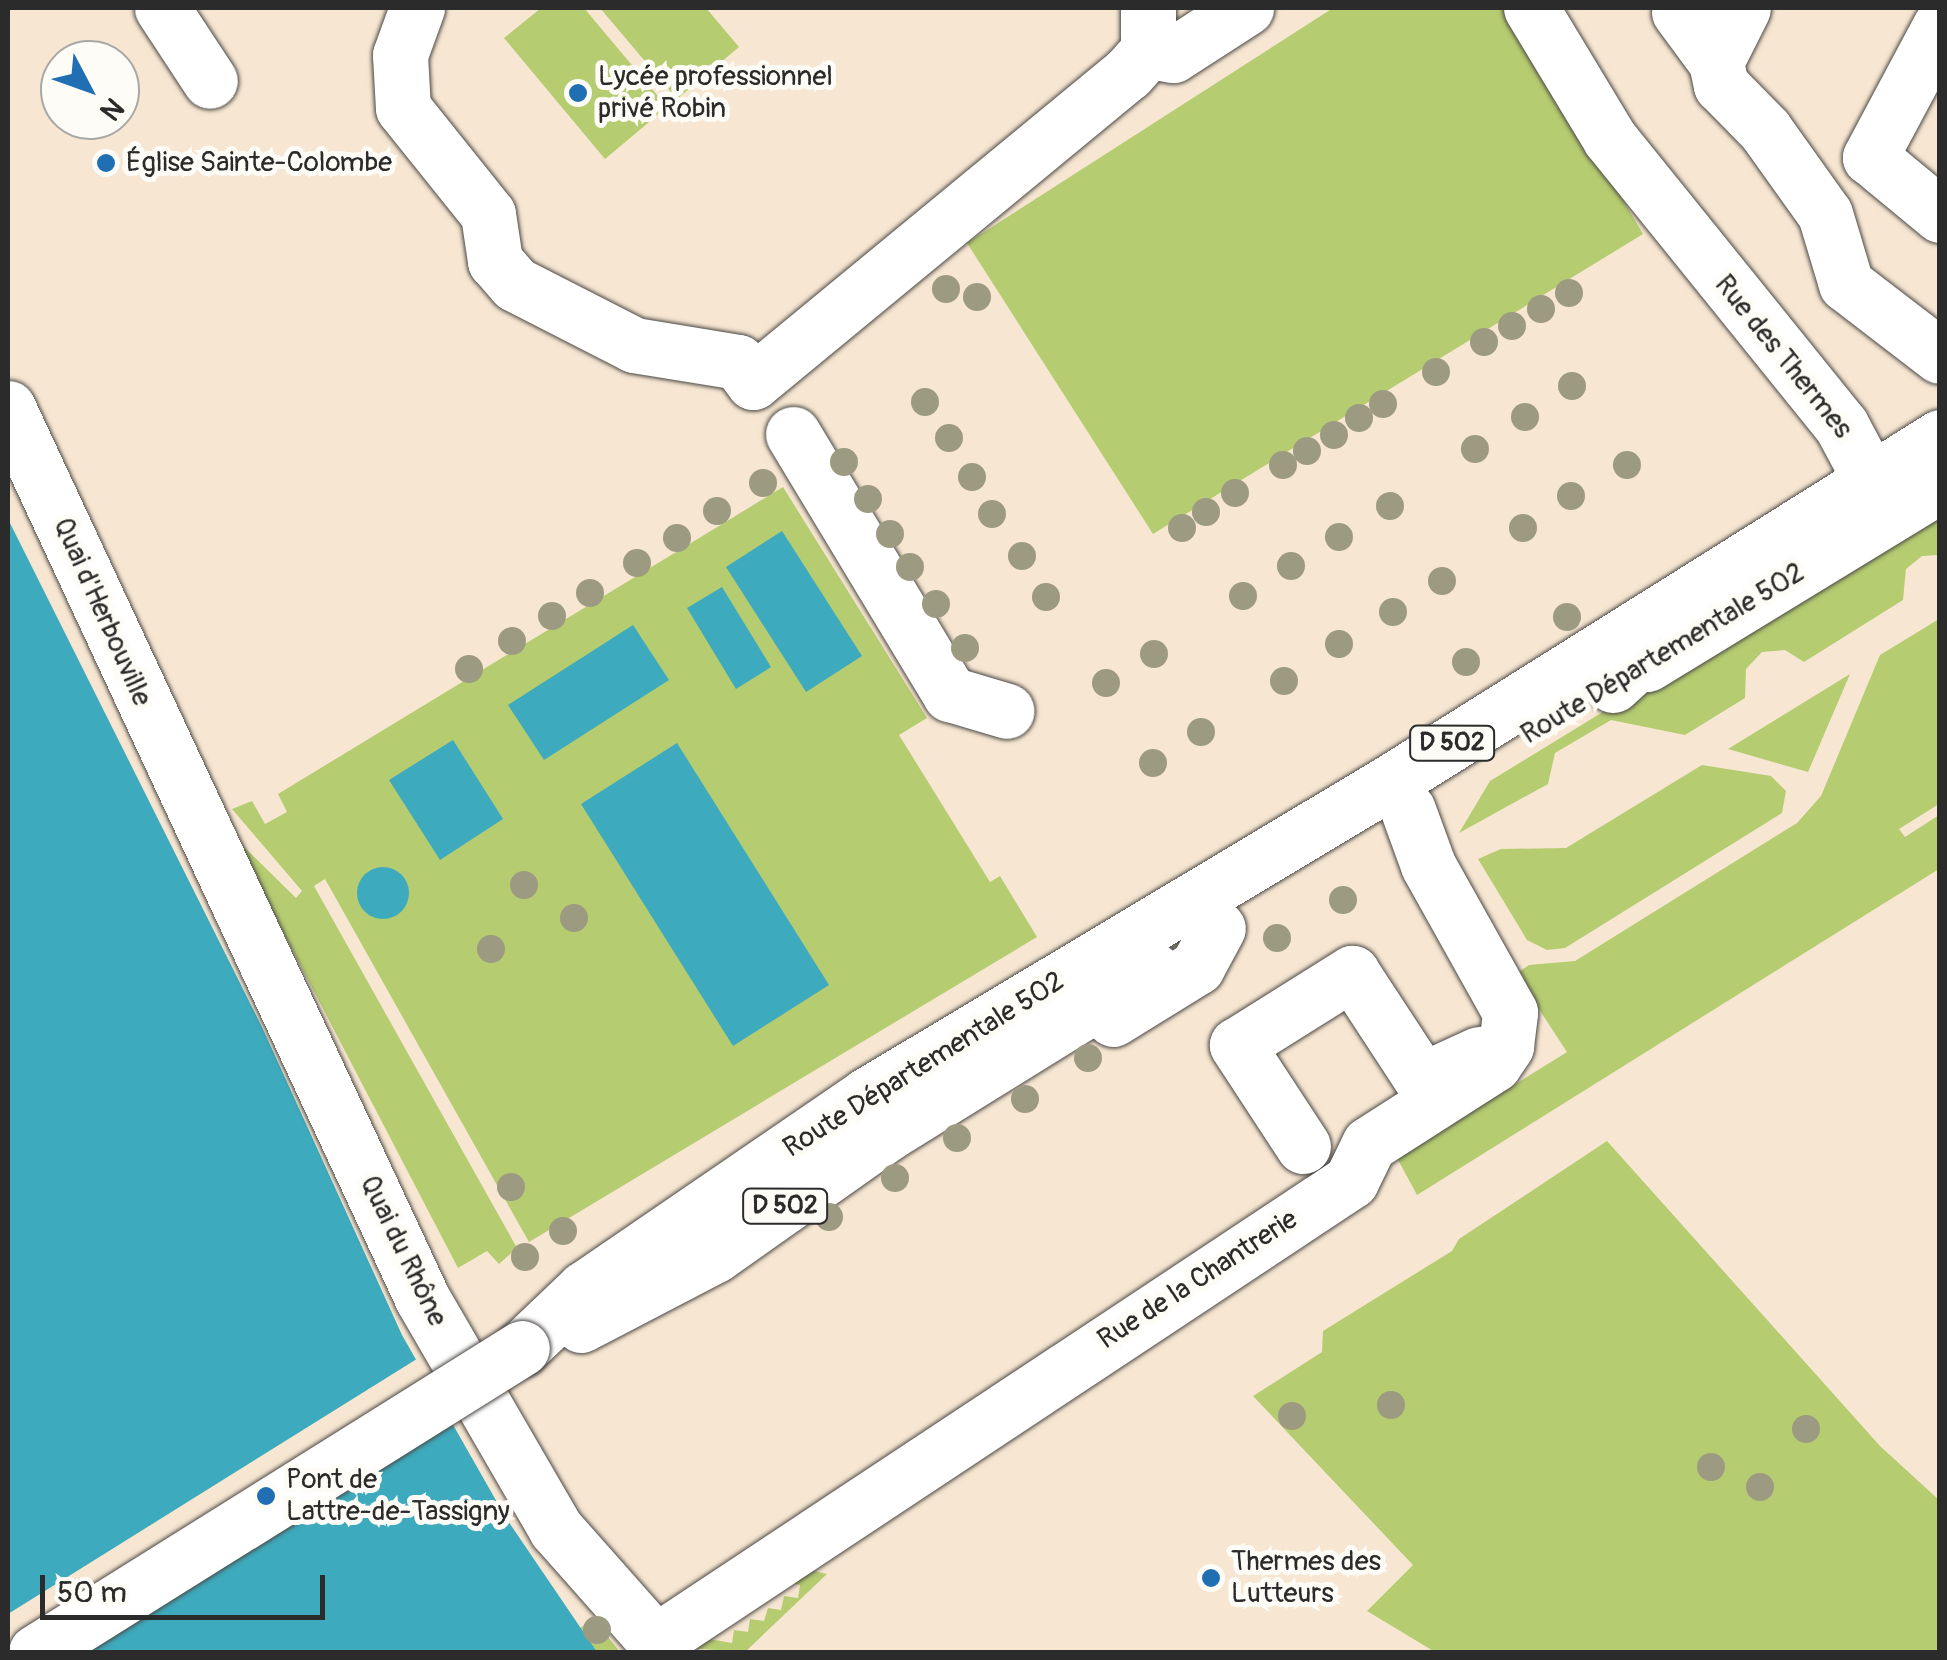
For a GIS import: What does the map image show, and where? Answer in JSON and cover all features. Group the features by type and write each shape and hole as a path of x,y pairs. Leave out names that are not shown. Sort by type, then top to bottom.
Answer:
{"main road":[{"path":"162,8 210,82"},
{"path":"418,8 400,56 402,108 488,214 495,261 515,284 634,345 738,362 753,382 1148,30 1173,55 1246,8"},
{"name":"Rue des Thermes","path":"1531,8 1610,138 1686,237 1841,424 1870,480"},
{"path":"1716,62 1743,8"},
{"path":"1680,12 1716,62 1721,85 1765,130 1824,214 1846,284 1940,356"},
{"path":"1940,26 1870,156 1940,214"},
{"name":"Quai d'Herbouville","path":"8,408 39,466 90,594 196,816"},
{"path":"793,434 950,694 1008,711"},
{"name":"Route Départementale 502","path":"522,1348 584,1288 867,1096 1390,782 1940,437"},
{"path":"1613,685 1680,622 1872,500 1870,480"},
{"path":"8,484 54,560 90,594"},
{"name":"Route Départementale 502","path":"522,1348 677,1276 1218,928 1940,486"},
{"path":"1303,1146 1237,1045 1352,974 1422,1080 1506,1046 1510,1012 1428,866 1408,810"},
{"name":"Quai du Rhône","path":"196,816 422,1298 556,1529 660,1647"},
{"name":"Rue de la Chantrerie","path":"660,1647 836,1518 1350,1181 1369,1144 1476,1078 1506,1046"},
{"name":"D 502","path":"36,1652 522,1348"}],"green space":[{"path":"541,8 584,8 667,107 605,159 504,38"},
{"path":"600,8 706,8 739,47 677,99"},
{"path":"1333,8 1510,8 1643,234 1153,534 967,243"},
{"path":"783,487 927,718 899,735 990,882 1000,876 1037,937 529,1242 325,879 314,886 517,1248 499,1264 487,1251 458,1268 233,836 296,898 302,891 232,809 252,801 265,824 287,812 278,794"},
{"path":"1939,506 1939,555 1922,556 1906,569 1903,600 1804,662 1785,650 1762,652 1746,669 1745,698 1685,735 1611,720 1555,753 1548,784 1459,833 1490,781"},
{"path":"1939,619 1939,804 1899,829 1905,837 1939,815 1939,869 1417,1195 1397,1158 1567,1052 1516,974 1529,965 1575,961 1797,823 1821,796 1880,655"},
{"path":"1850,674 1808,772 1728,749"},
{"path":"1702,765 1771,776 1786,791 1782,813 1565,948 1547,950 1527,940 1478,859 1501,849 1566,848"},
{"path":"1607,1141 1880,1446 1939,1500 1939,1652 1435,1652 1367,1611 1413,1565 1253,1396 1322,1352 1323,1331 1452,1251 1459,1239"},
{"path":"814,1571 827,1574 745,1652 687,1648 703,1638 732,1643 734,1630 748,1632 750,1619 764,1621 768,1608 781,1610 784,1596 798,1598 800,1585 783,1582"},
{"path":"594,1618 620,1652 597,1652 579,1629"}],"water":[{"path":"8,519 262,1027 402,1335 506,1518 597,1652 8,1652"},
{"path":"782,531 862,656 806,692 726,567"},
{"path":"722,587 771,667 736,689 687,608"},
{"path":"633,625 669,680 544,760 508,705"},
{"path":"453,740 503,819 440,860 389,780"},
{"path":"677,743 829,985 733,1046 581,804"},
{"path":"383,867 402,874 409,893 402,912 383,919 364,912 357,893 364,874"}],"pier":[{"name":"Pont de Lattre-de-Tassigny","path":"420,1357 455,1421 87,1652 8,1652 8,1614"}],"place":[{"name":"Lycée professionnel privé Robin","path":"578,93"},
{"name":"Église Sainte-Colombe","path":"106,163"},
{"name":"Pont de Lattre-de-Tassigny","path":"266,1496"},
{"name":"Thermes des Lutteurs","path":"1211,1578"}]}
